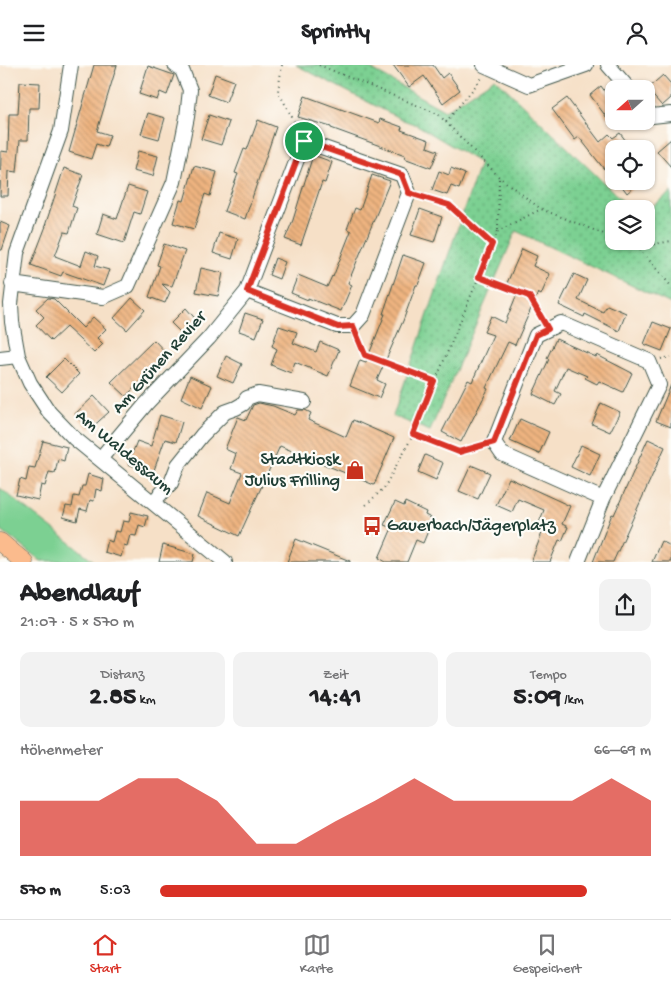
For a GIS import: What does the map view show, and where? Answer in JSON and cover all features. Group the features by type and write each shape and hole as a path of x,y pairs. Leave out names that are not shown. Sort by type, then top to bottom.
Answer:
{"main road":[{"path":"0,542 24,561"}],"street":[{"name":"Am Waldessaum","path":"71,65 61,131 17,253 12,284 12,322 18,356 30,383 49,412 74,438 225,561"},
{"path":"12,284 103,297 128,286 174,181 180,154 190,90 182,70 175,65"},
{"path":"487,67 529,85 586,65"},
{"path":"608,65 621,80"},
{"path":"655,116 671,114"},
{"path":"247,291 338,327 353,326 363,315 409,193 402,175 304,141"},
{"name":"Am Grünen Revier","path":"100,459 146,404 209,338 247,291 304,141"},
{"path":"578,561 603,499 659,385 649,361 561,323 536,335 494,442 502,454 603,499"},
{"path":"0,359 18,356"},
{"path":"153,502 171,483 178,465 202,435 225,413 236,409 247,398 258,394 304,402"}],"path":[{"path":"282,65 278,91 304,141"},
{"path":"319,65 438,114 499,177 541,209 605,234"},
{"path":"446,122 487,67"},
{"path":"366,505 384,488 413,434 498,231 499,177"},
{"path":"409,193 449,205 492,244"},
{"path":"498,231 541,209"},
{"path":"655,244 671,241"},
{"path":"641,250 671,286"},
{"path":"479,277 529,296 548,329"},
{"path":"353,326 365,355 434,381"},
{"path":"413,434 459,452 494,442"}],"green space":[{"path":"296,65 364,65 445,111 495,78 605,184 605,190 611,190 622,200 605,200 605,250 655,250 655,204 671,192 671,304 516,231 430,431 393,416 480,163 417,125 403,120"},
{"path":"0,488 94,561 41,561 0,529"}],"building":[{"path":"94,65 117,65 97,131 110,135 106,147 96,144 91,159 69,152"},
{"path":"393,65 433,65 442,78 448,73 460,90 443,103 424,76 409,87"},
{"path":"148,66 174,75 167,95 160,92 157,100 139,94"},
{"path":"215,74 234,81 226,102 208,95"},
{"path":"663,75 671,84 671,98 662,106 655,98 655,82"},
{"path":"20,82 40,83 39,108 29,108 28,140 20,140 17,172 9,171 8,196 0,196 1,151 8,152 9,114 18,114"},
{"path":"601,86 605,92 605,115 590,95"},
{"path":"305,96 379,123 380,119 402,127 401,130 429,140 427,147 438,151 431,168 404,158 405,155 331,127 298,117"},
{"path":"567,98 600,142 609,134 613,138 620,133 625,140 605,140 604,169 579,137 575,140 552,109"},
{"path":"148,113 165,118 159,139 141,134"},
{"path":"209,115 229,122 221,145 201,139"},
{"path":"258,120 276,127 245,219 224,211 238,174 235,173 244,149 247,150"},
{"path":"671,139 671,167 657,151"},
{"path":"138,151 158,156 153,176 133,171"},
{"path":"313,155 332,162 325,183 322,182 301,245 285,239 293,220"},
{"path":"194,166 217,172 210,196 205,194 194,229 173,223 180,200 184,201"},
{"path":"64,168 83,175 72,206 77,208 69,233 64,232 55,256 81,266 86,251 98,256 95,266 109,270 103,286 63,272 61,276 31,265 46,226"},
{"path":"451,168 465,174 459,189 451,186 447,195 432,190 439,171 449,175"},
{"path":"372,175 390,181 348,283 352,285 341,311 291,293 298,275 327,287 333,277 351,231 347,229 355,208 360,210"},
{"path":"128,186 147,192 140,214 134,212 124,243 97,234 103,214 117,219"},
{"path":"420,209 442,217 434,242 411,235"},
{"path":"0,222 10,226 2,250 0,250"},
{"path":"219,233 238,239 232,259 213,253"},
{"path":"164,244 185,251 172,286 162,284 170,292 165,303 149,297 160,266 157,265"},
{"path":"522,249 537,256 533,266 550,274 541,295 538,293 515,345 508,342 486,388 488,389 461,442 442,432 468,380 472,382 493,335 484,332 491,316 505,323 519,289 507,283"},
{"path":"403,255 426,263 377,380 385,384 379,398 350,386 360,360 366,362 385,314 383,314"},
{"path":"275,258 285,262 279,279 269,275"},
{"path":"201,268 223,273 218,296 196,292"},
{"path":"574,274 587,280 578,300 603,312 607,305 626,313 619,331 585,314 584,317 559,305"},
{"path":"48,298 54,299 83,328 93,317 106,329 97,338 103,344 94,353 66,327 51,341 36,325 44,317 36,309"},
{"path":"132,298 145,310 127,330 114,318"},
{"path":"186,308 199,323 185,337 171,323"},
{"path":"245,313 263,319 256,337 239,331"},
{"path":"653,322 671,329 662,351 644,344"},
{"path":"279,326 297,332 293,343 316,352 320,342 339,350 328,376 295,362 291,373 271,365 277,349 272,346"},
{"path":"556,339 596,357 597,355 632,373 623,392 599,381 597,384 585,378 587,376 566,367 555,391 561,394 555,405 533,394"},
{"path":"154,340 168,355 126,396 111,382"},
{"path":"226,356 242,364 233,383 217,376"},
{"path":"64,359 79,374 62,392 46,377"},
{"path":"190,376 212,386 202,408 181,398"},
{"path":"671,385 671,427 656,421"},
{"path":"94,396 109,412 89,430 75,414"},
{"path":"259,403 273,406 295,415 298,410 305,410 311,413 308,420 346,437 353,420 394,438 374,485 280,446 239,536 198,516 207,493 230,503 242,473 231,469 236,454 225,449 238,417 246,420 253,405"},
{"path":"601,403 620,412 610,432 592,424"},
{"path":"160,415 182,422 176,442 165,439 153,473 128,464 137,441 151,446"},
{"path":"520,419 549,432 539,454 510,441"},
{"path":"648,439 665,447 613,562 593,562 612,514 614,515"},
{"path":"43,441 67,447 64,461 58,459 55,473 49,472 45,486 41,485 38,500 16,495 20,479 26,481 29,467 35,468"},
{"path":"581,445 600,454 590,476 571,467"},
{"path":"425,455 443,463 436,480 418,472"},
{"path":"471,465 490,473 478,499 459,491"},
{"path":"88,474 104,479 102,491 96,489 94,501 90,500 87,511 80,509 77,521 63,517 66,506 72,507 74,496 79,497 82,486 85,486"},
{"path":"509,478 570,506 562,524 568,527 562,541 559,540 550,562 531,562 542,533 536,531 544,510 518,499 512,512 496,505"},
{"path":"395,502 404,506 405,502 426,512 425,515 433,519 423,543 416,540 407,562 386,562 379,558 392,528 384,525"},
{"path":"131,512 148,516 145,527 139,525 136,536 130,535 127,546 124,545 121,557 104,552 107,540 112,542 115,531 120,532 123,521 129,522"},
{"path":"296,539 350,561 350,562 287,562"},
{"path":"661,541 671,546 671,562 652,562"},
{"path":"163,545 195,554 193,562 159,562"}],"place":[{"name":"Stadtkiosk Julius Frilling","path":"355,470"},
{"name":"Gauerbach/Jägerplatz","path":"372,526"}],"route":[{"path":"304,141 402,175 409,193 449,205 492,244 479,277 529,296 548,329 536,335 494,442 459,452 413,434 434,381 365,355 353,326 338,327 247,291 304,141"}]}
